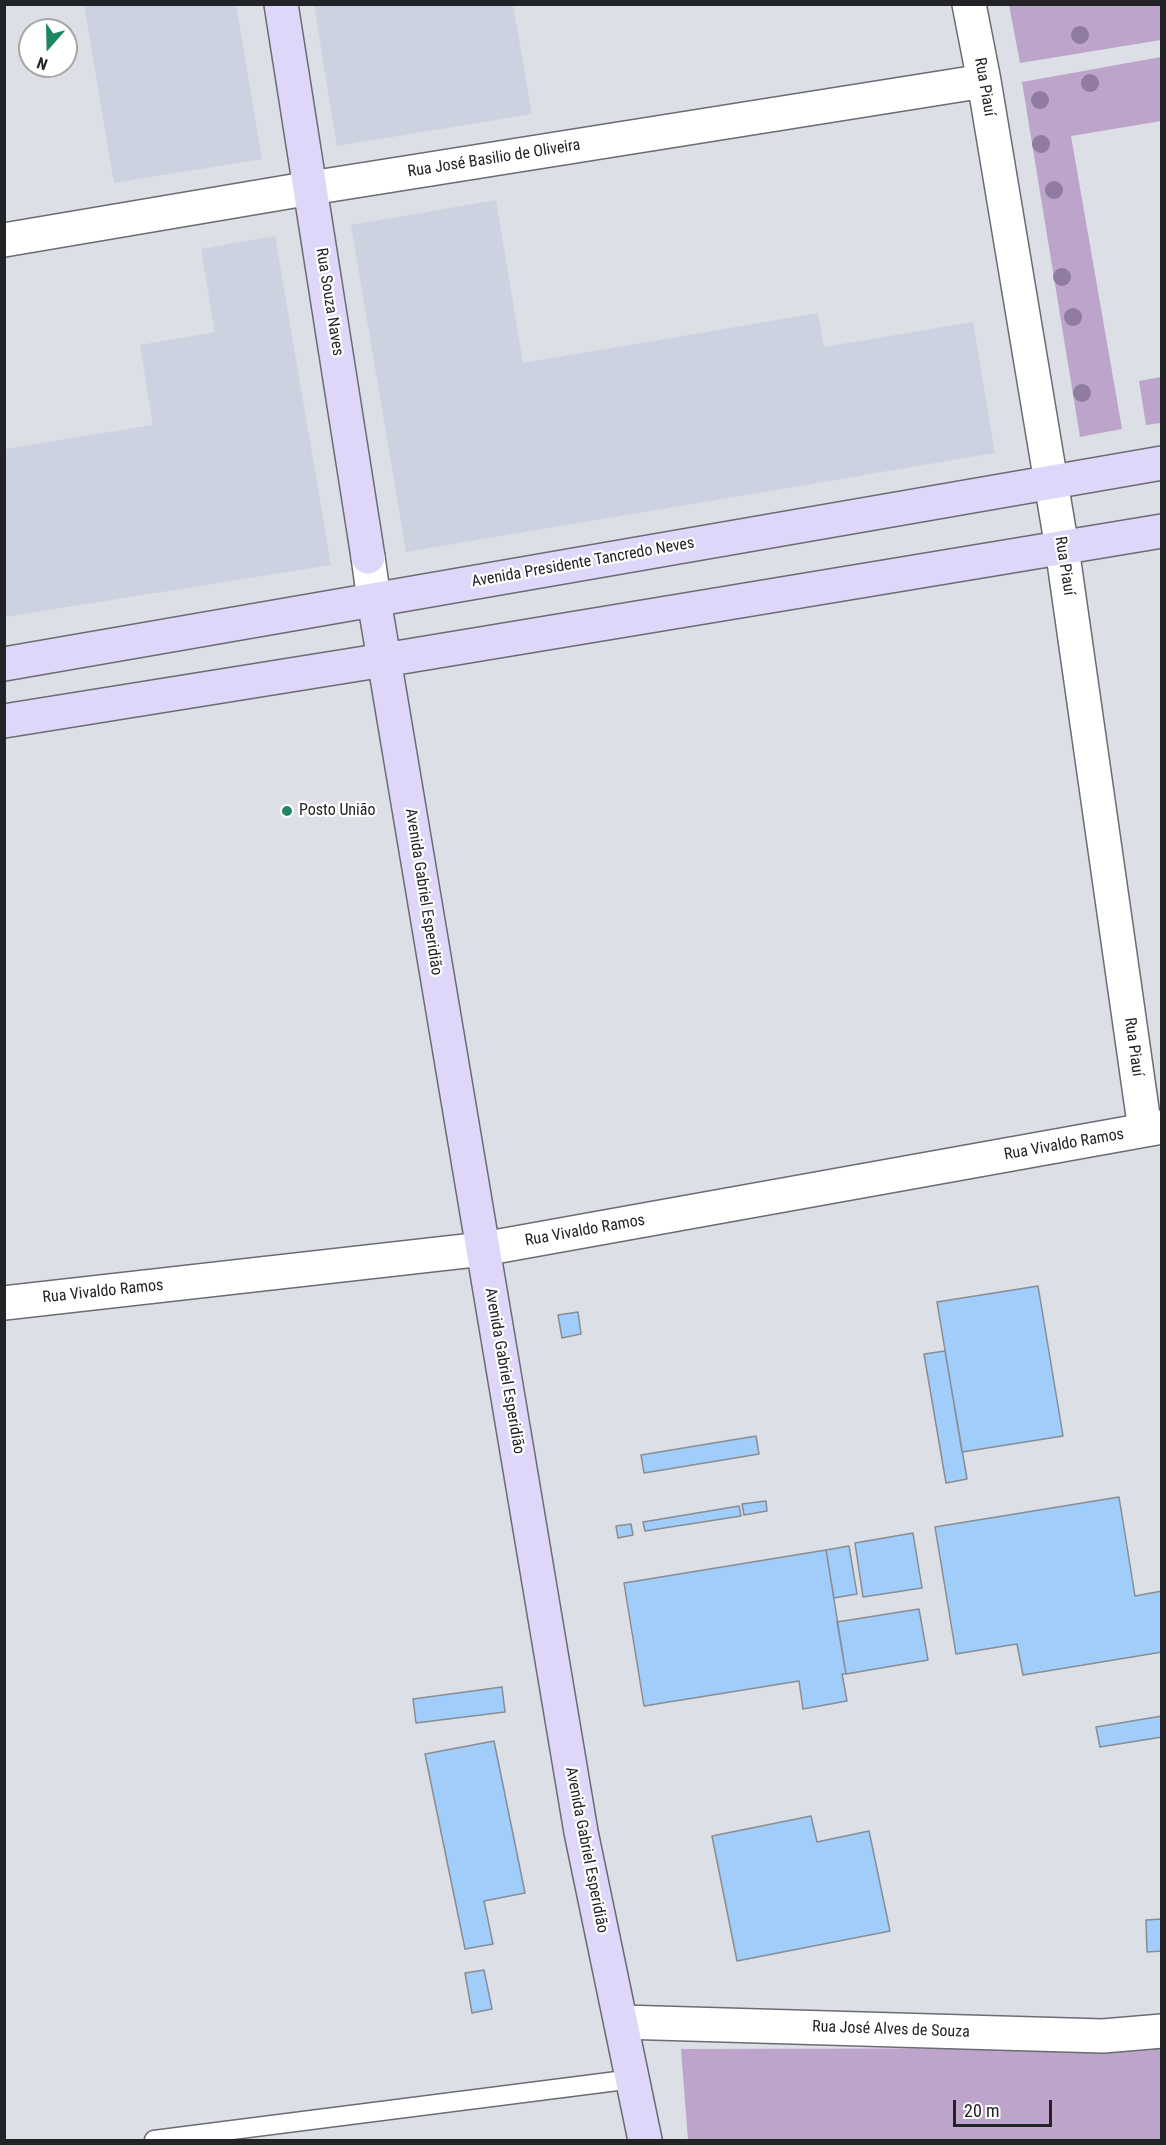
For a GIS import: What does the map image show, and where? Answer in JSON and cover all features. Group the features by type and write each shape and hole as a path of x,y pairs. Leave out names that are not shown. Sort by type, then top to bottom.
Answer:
{"main road":[{"name":"Rua Souza Naves","path":"281,4 368,557"},
{"name":"Avenida Presidente Tancredo Neves","path":"4,664 1161,463"},
{"path":"4,721 1161,531"},
{"name":"Avenida Gabriel Esperidião","path":"375,600 581,1832 645,2140"}],"street":[{"name":"Rua Piauí","path":"969,4 984,81 1062,548 1153,1129"},
{"name":"Rua José Basilio de Oliveira","path":"4,240 311,188 984,81"},
{"name":"Rua Souza Naves","path":"368,557 375,600"},
{"name":"Rua Vivaldo Ramos","path":"4,1303 483,1249 1153,1129"},
{"name":"Rua José Alves de Souza","path":"621,2022 1103,2036 1161,2031"}],"lane":[{"path":"154,2140 633,2079"}],"shaded area":[{"path":"84,5 236,5 262,159 114,183"},
{"path":"314,5 513,5 532,114 337,146"},
{"path":"1009,5 1161,5 1161,40 1020,63"},
{"path":"1161,57 1161,121 1071,136 1122,429 1080,437 1022,82"},
{"path":"496,200 523,363 818,313 824,347 973,322 995,453 406,552 351,225"},
{"path":"275,236 331,565 5,617 5,449 153,425 140,345 215,332 201,249"},
{"path":"1161,377 1161,423 1146,425 1139,381"},
{"path":"1161,2044 1161,2140 688,2140 681,2049 1122,2048"}],"building":[{"path":"1038,1286 1063,1436 962,1452 937,1302"},
{"path":"578,1312 581,1334 562,1338 558,1315"},
{"path":"945,1351 967,1479 946,1483 924,1354"},
{"path":"756,1436 759,1454 644,1473 641,1455"},
{"path":"1119,1497 1135,1596 1162,1591 1162,1652 1023,1675 1017,1644 956,1654 935,1527"},
{"path":"766,1501 767,1511 744,1515 742,1504"},
{"path":"739,1506 741,1516 645,1531 643,1522"},
{"path":"631,1524 633,1535 618,1538 616,1526"},
{"path":"913,1533 922,1588 863,1597 855,1543"},
{"path":"849,1546 857,1594 834,1598 826,1550"},
{"path":"826,1550 846,1674 842,1674 847,1701 803,1709 799,1681 644,1706 624,1583"},
{"path":"919,1609 928,1660 846,1674 837,1622"},
{"path":"502,1687 505,1712 416,1723 413,1699"},
{"path":"1162,1716 1162,1737 1100,1747 1096,1727"},
{"path":"494,1741 525,1893 484,1901 493,1944 465,1949 425,1754"},
{"path":"811,1816 817,1842 869,1831 890,1931 737,1961 712,1836"},
{"path":"1162,1919 1162,1951 1147,1952 1146,1920"},
{"path":"484,1970 492,2009 472,2013 465,1973"}],"place":[{"name":"Posto União","path":"287,811"}]}
